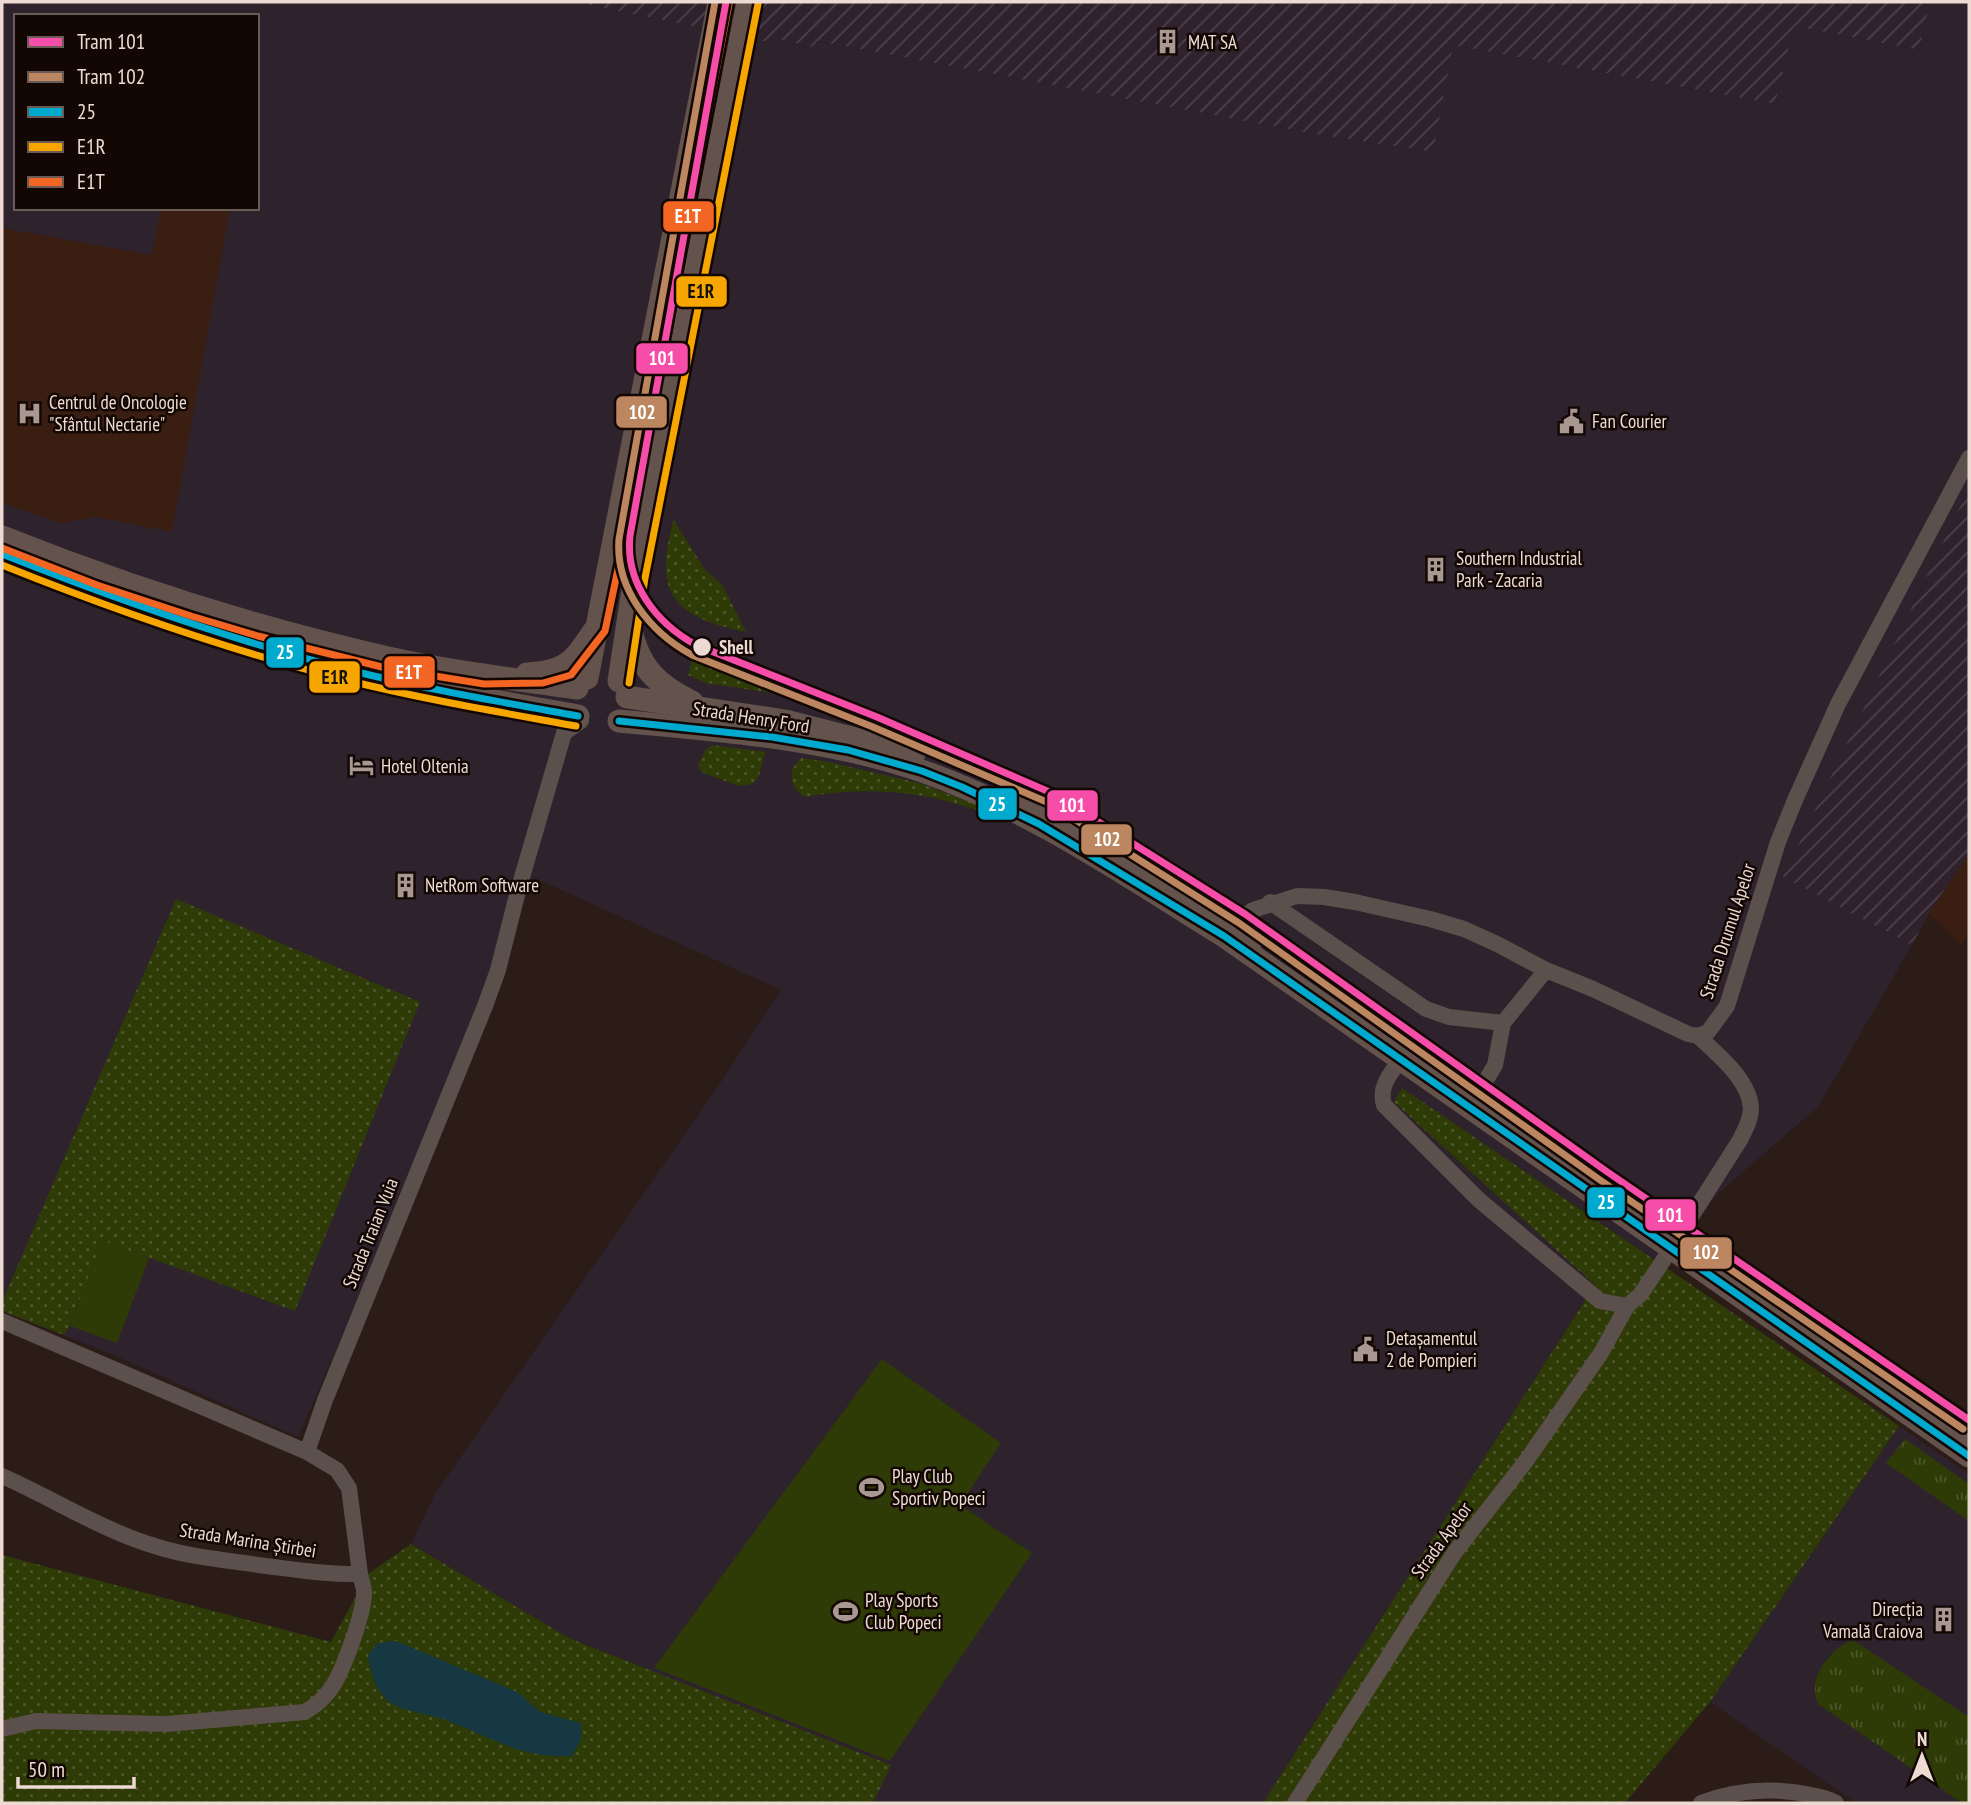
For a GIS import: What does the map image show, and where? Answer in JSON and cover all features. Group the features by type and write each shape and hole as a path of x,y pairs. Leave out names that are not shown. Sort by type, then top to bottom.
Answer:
{"main road":[{"path":"579,718 574,707 596,629 719,2"},
{"path":"2,555 150,611 272,649 350,670 579,718 598,729 613,726 624,715 628,614 748,2"},
{"path":"2,537 101,575 261,626 389,658 485,674 582,683 604,675 623,689"},
{"path":"628,614 635,647 648,671 669,690 707,709"},
{"path":"485,674 542,673 564,667 596,629"},
{"name":"Strada Henry Ford","path":"623,689 707,709 786,721 927,757 988,781 1078,827 1234,924 1969,1436"},
{"name":"Strada Henry Ford","path":"619,721 804,741 920,771 972,791 1021,815 1224,936 1969,1456"}],"street":[{"name":"Strada Drumul Apelor","path":"1698,1036 1708,1032 1727,1006 1778,842 1838,704 1969,458"},
{"name":"Strada Traian Vuia","path":"307,1452 330,1388 489,994 564,733 579,718"},
{"path":"1234,924 1245,914 1270,902 1297,896 1324,897 1430,919 1464,929 1545,970 1593,989 1688,1034 1698,1036"},
{"path":"1270,902 1426,1009 1450,1017 1503,1023"},
{"path":"1478,1094 1494,1065 1503,1023 1545,970"},
{"name":"Strada Apelor","path":"1295,1803 1449,1561 1526,1461 1601,1353 1627,1306 1640,1295 1660,1267 1740,1140 1749,1122 1751,1108 1748,1097 1740,1081 1698,1036"},
{"path":"1401,1059 1384,1084 1381,1096 1384,1105 1479,1200 1600,1301 1627,1306"},
{"path":"2,1321 307,1452 337,1470 349,1488 364,1590 347,1658 332,1688 320,1702 305,1712 166,1724 36,1721 2,1729"},
{"name":"Strada Marina Știrbei","path":"2,1476 101,1524 158,1547 214,1559 335,1575 360,1574"},
{"path":"1701,1803 1723,1796 1760,1790 1795,1791 1836,1803"}],"shaded area":[{"path":"2,2 575,2 769,42 782,40 813,47 816,41 1315,134 1432,152 1452,45 1775,104 1794,26 1919,50 1930,2 1969,2 1969,488 1784,877 1912,945 1818,1107 1715,1196 1668,1268 1402,1089 1394,1102 1595,1285 1263,1803 873,1803 890,1765 569,1638 411,1544 435,1494 719,1085 781,990 533,877 465,1054 298,1437 118,1357 2,1311"},
{"path":"575,2 1930,2 1919,50 1794,26 1775,104 1453,45 1433,152 1315,134 817,41 813,47 782,40 769,42"},
{"path":"161,210 230,210 172,532 96,517 61,523 2,503 2,228 152,255"},
{"path":"1969,488 1969,853 1929,913 1912,945 1783,877"},
{"path":"1969,853 1969,932 1961,945 1929,913"},
{"path":"1899,1426 1969,1474 1969,1803 1856,1803 1710,1702"}],"green space":[{"path":"673,519 704,568 723,586 746,632 690,613 672,593 667,579 666,562"},
{"path":"693,655 777,686 773,693 706,683 688,675"},
{"path":"712,745 765,752 759,776 752,784 739,786 701,772 698,765 706,749"},
{"path":"802,758 919,783 988,809 984,813 919,795 873,791 805,797 796,788 792,778 793,768"},
{"path":"176,899 420,1002 295,1311 103,1241 64,1335 2,1311 2,1302"},
{"path":"1402,1088 1899,1426 1710,1702 1625,1803 1263,1803 1595,1285 1394,1102"},
{"path":"102,1240 149,1258 117,1343 70,1326"},
{"name":"Play Sports Club Popeci","path":"882,1359 1001,1443 960,1505 1032,1553 890,1761 654,1668"},
{"path":"1905,1439 1969,1484 1969,1521 1886,1463"},
{"path":"411,1544 569,1638 891,1765 873,1803 2,1803 2,1555 331,1642 368,1574"},
{"path":"1849,1641 1856,1642 1969,1717 1969,1803 1962,1803 1818,1704 1815,1694 1817,1676 1833,1653"}],"water":[{"path":"396,1641 517,1692 540,1712 581,1723 581,1739 572,1756 553,1756 520,1750 443,1719 391,1703 378,1688 368,1655 378,1643"}],"tram line":[{"name":"102","path":"715,2 619,539 619,557 629,592 649,621 662,634 692,655 873,727 1049,803 1239,923 1600,1180 1963,1429"},
{"name":"101","path":"726,2 630,536 630,553 638,585 656,613 681,636 696,645 877,717 1054,794 1245,914 1606,1171 1969,1420"}],"transit line":[{"name":"E1T","path":"2,548 97,585 191,616 386,668 484,684 543,683 571,675 605,631 654,397 729,4"},
{"name":"E1R","path":"629,683 645,578 758,4"},
{"name":"25","path":"2,554 174,618 261,646 406,683 578,716"},
{"name":"E1R","path":"2,565 86,598 258,656 403,693 576,726"},
{"name":"25","path":"619,721 772,737 848,750 922,771 1039,824 1224,936 1969,1456"}],"place":[{"name":"MAT SA","path":"1168,42"},
{"name":"Centrul de Oncologie \"Sfântul Nectarie\"","path":"29,413"},
{"name":"Fan Courier","path":"1572,421"},
{"name":"Southern Industrial Park - Zacaria","path":"1436,569"},
{"name":"Shell","path":"702,647"},
{"name":"Hotel Oltenia","path":"361,766"},
{"name":"NetRom Software","path":"405,885"},
{"name":"Detașamentul 2 de Pompieri","path":"1366,1349"},
{"name":"Play Club Sportiv Popeci","path":"872,1487"},
{"name":"Play Sports Club Popeci","path":"845,1611"},
{"name":"Direcția Vamală Craiova","path":"1943,1620"}]}
